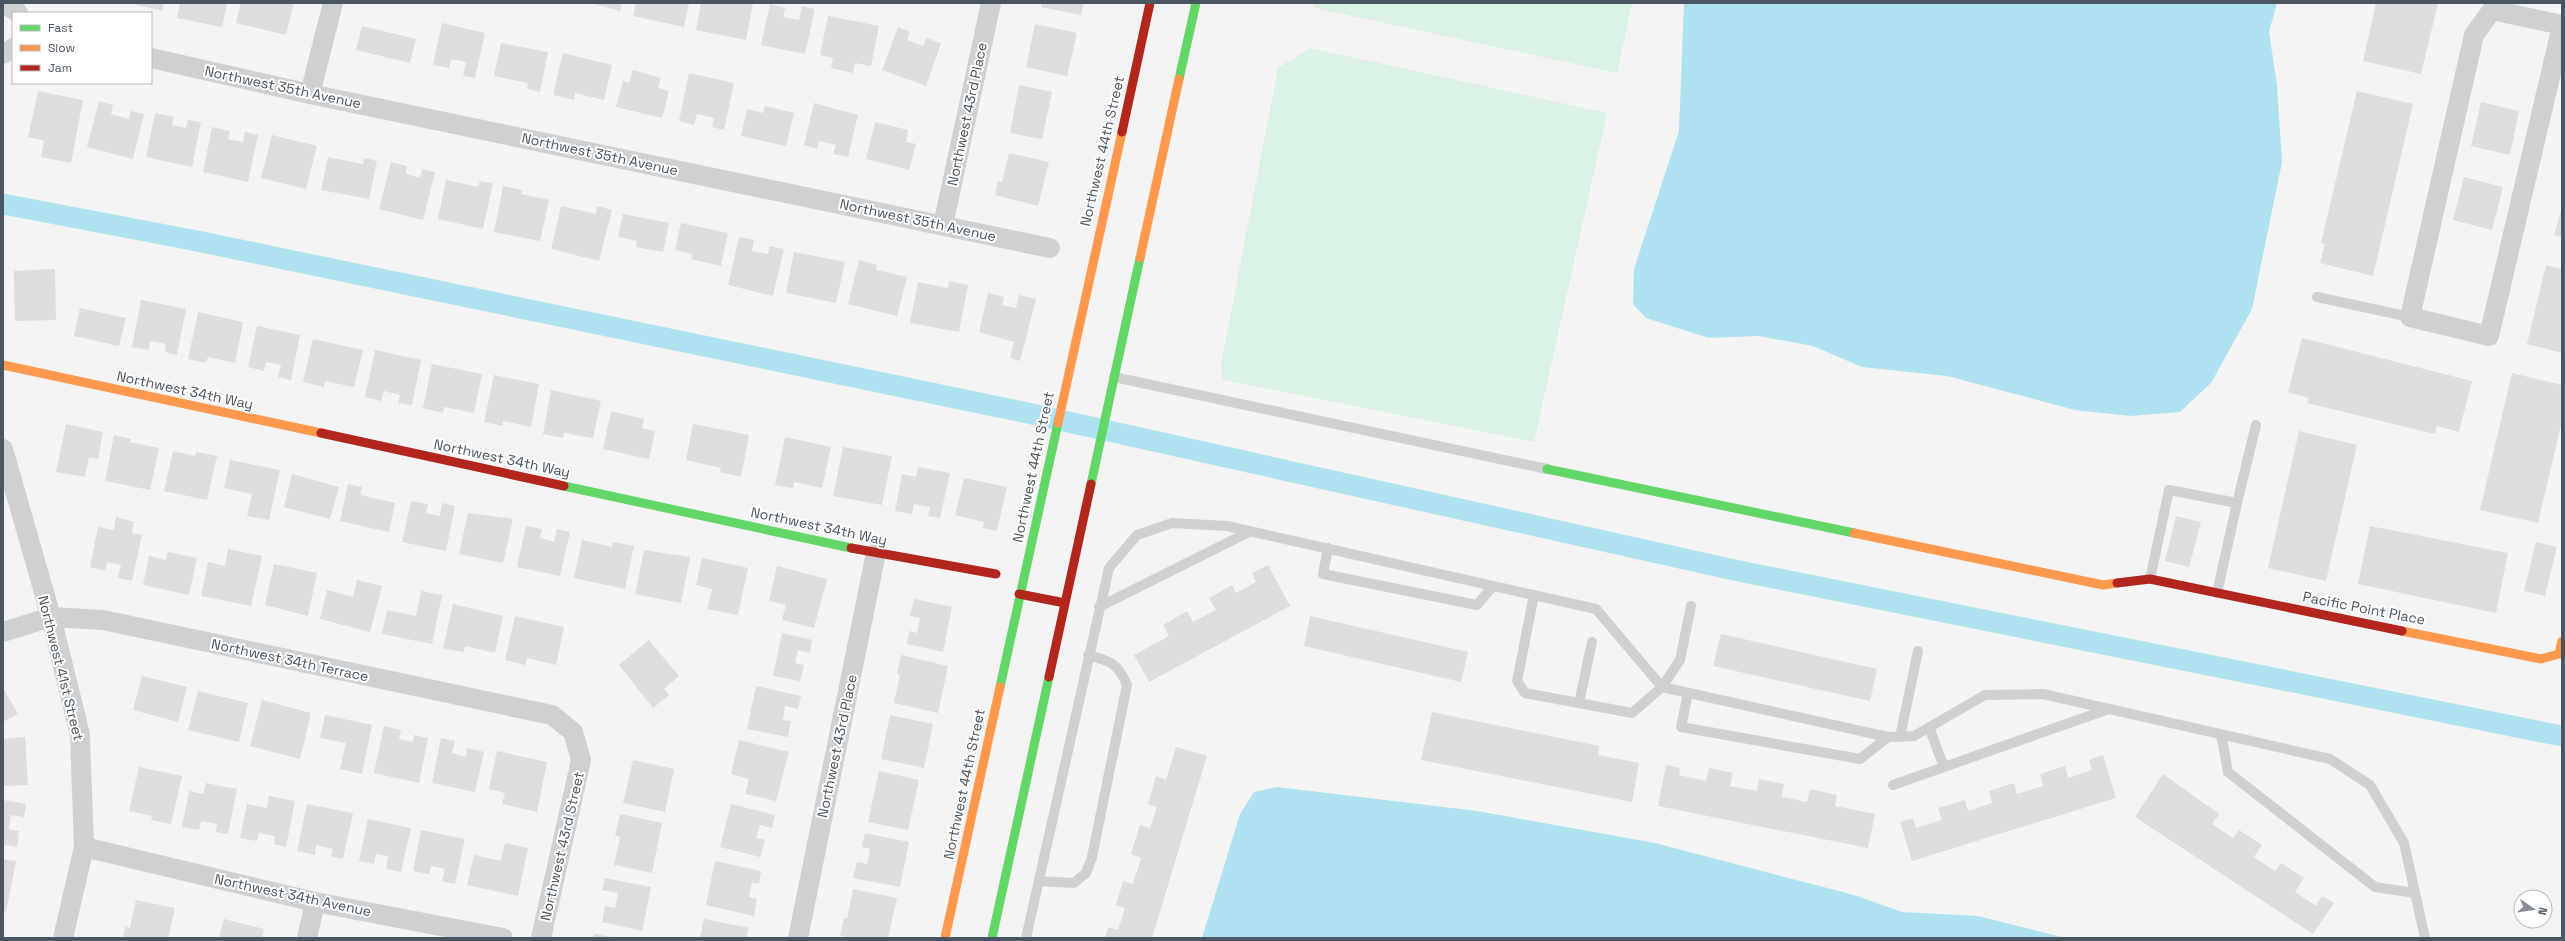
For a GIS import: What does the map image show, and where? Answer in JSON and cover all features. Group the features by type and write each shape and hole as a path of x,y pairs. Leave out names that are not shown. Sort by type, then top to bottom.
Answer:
{"street":[{"path":"310,94 333,3"},
{"name":"Northwest 43rd Place","path":"943,225 991,3"},
{"name":"Northwest 44th Street","path":"945,938 1019,594 1047,474 1150,3"},
{"path":"992,938 1196,3"},
{"path":"2492,10 2562,26 2489,336 2410,317 2474,35 2492,10"},
{"name":"Northwest 35th Avenue","path":"152,58 310,94 1050,248"},
{"name":"Northwest 34th Way","path":"3,365 876,553 996,574"},
{"name":"Northwest 41st Street","path":"3,449 51,617 80,735 84,847 63,938"},
{"name":"Pacific Point Place","path":"1547,469 2103,585 2150,579 2541,659 2559,654 2562,641"},
{"name":"Northwest 43rd Place","path":"798,938 876,553"},
{"path":"1019,594 1065,603"},
{"name":"Northwest 34th Terrace","path":"3,632 51,617 103,620 552,715 573,732"},
{"name":"Northwest 43rd Street","path":"541,938 581,760 573,732"},
{"name":"Northwest 34th Avenue","path":"84,847 315,902 503,938"},
{"path":"307,938 315,902"}],"lane":[{"path":"2316,297 2410,317"},
{"path":"1114,377 1547,469"},
{"path":"2217,593 2256,426"},
{"path":"2150,579 2169,490 2237,503"},
{"path":"1026,938 1088,655 1109,568 1137,535 1172,523 1228,526 1596,609 1662,687 1888,736 1914,736 1985,696 2044,694 2330,759 2370,785 2404,843 2425,938"},
{"path":"1099,606 1251,531"},
{"path":"1328,548 1323,574 1477,605 1493,586"},
{"path":"1534,595 1517,680 1525,693 1632,714 1662,687 1680,660 1691,606"},
{"path":"1579,703 1592,642"},
{"path":"1900,736 1918,651"},
{"path":"1039,881 1074,883 1086,874 1092,857 1127,685 1122,672 1111,661 1088,655"},
{"path":"1688,693 1681,727 1860,759 1888,736"},
{"path":"1893,784 2110,709"},
{"path":"1929,727 1944,767"},
{"path":"2221,734 2228,772 2375,887 2415,893"}],"green space":[{"path":"1312,3 1632,3 1617,73 1315,8"},
{"path":"1310,48 1607,113 1534,442 1223,380 1221,365 1278,68"}],"water":[{"path":"1684,3 2277,3 2269,32 2277,85 2282,162 2252,309 2211,383 2180,412 2130,416 2075,410 1947,376 1862,367 1813,346 1759,336 1709,338 1646,318 1633,304 1634,269 1679,131"},
{"path":"1277,787 1477,811 1655,843 1854,895 1902,912 1978,916 2066,938 1202,938 1240,814 1254,792"}],"building":[{"path":"129,3 164,3 162,11"},
{"path":"180,3 227,3 222,27 177,18"},
{"path":"241,3 294,3 286,35 236,23"},
{"path":"591,3 622,3 620,11"},
{"path":"636,3 689,3 684,27 633,16"},
{"path":"701,3 753,3 746,40 696,30"},
{"path":"1042,3 1084,3 1081,15 1041,7"},
{"path":"2376,3 2438,3 2421,74 2363,61"},
{"path":"770,4 785,8 783,17 799,20 802,6 815,9 805,54 761,45"},
{"path":"828,16 879,26 871,66 855,63 853,73 831,68 833,58 820,55"},
{"path":"442,23 485,33 475,78 463,76 466,62 451,59 449,68 433,65"},
{"path":"1035,24 1077,33 1067,76 1026,67"},
{"path":"362,26 416,39 410,63 356,50"},
{"path":"898,27 910,32 907,40 923,46 926,38 941,43 926,86 882,70"},
{"path":"501,43 548,52 540,92 527,89 528,83 494,76"},
{"path":"563,53 612,65 604,100 575,93 574,100 553,95"},
{"path":"633,70 661,78 658,88 669,91 662,118 616,107 623,81 629,83"},
{"path":"689,73 734,83 724,130 712,127 714,118 697,114 694,125 679,121"},
{"path":"1019,85 1052,92 1042,139 1010,133"},
{"path":"38,91 83,100 71,163 41,157 44,141 28,137"},
{"path":"2357,91 2413,104 2373,276 2320,263 2325,244 2321,243"},
{"path":"99,101 113,105 111,114 129,119 131,111 144,114 133,159 87,147"},
{"path":"2481,102 2519,111 2510,155 2471,146"},
{"path":"814,103 858,115 848,157 833,154 836,145 819,141 817,149 804,145"},
{"path":"765,106 794,113 786,146 741,136 747,109 763,113"},
{"path":"155,113 174,117 172,125 186,128 188,120 201,122 192,167 146,157"},
{"path":"875,122 908,130 906,142 916,144 909,170 866,159"},
{"path":"212,127 230,131 228,139 243,142 245,132 258,135 248,182 203,172"},
{"path":"272,135 317,146 306,189 261,178"},
{"path":"1009,153 1049,162 1038,206 995,195 998,181 1002,182"},
{"path":"328,157 363,164 364,158 377,161 369,199 321,190"},
{"path":"391,162 407,166 406,174 420,178 422,169 435,172 423,220 379,209"},
{"path":"2464,177 2503,187 2492,230 2453,220"},
{"path":"446,180 478,187 480,181 493,183 483,229 438,219"},
{"path":"503,186 522,190 521,194 549,200 540,241 494,232"},
{"path":"561,206 596,214 597,206 612,210 599,261 551,249"},
{"path":"2562,207 2562,237 2554,235"},
{"path":"623,214 669,223 663,252 636,247 637,241 618,237"},
{"path":"681,223 728,233 721,266 691,259 692,254 675,250"},
{"path":"739,237 754,240 752,251 768,254 770,246 784,249 773,296 728,285"},
{"path":"794,252 845,262 836,303 786,293"},
{"path":"859,260 877,265 876,270 907,277 897,316 848,304"},
{"path":"2546,265 2562,269 2562,353 2527,344"},
{"path":"55,269 56,320 15,321 14,271"},
{"path":"949,281 968,285 959,332 910,323 918,282 948,288"},
{"path":"988,293 1004,297 1002,305 1016,308 1019,295 1036,299 1020,361 1010,358 1014,342 979,332"},
{"path":"141,300 186,309 177,355 165,352 166,344 150,341 149,350 132,347"},
{"path":"80,308 126,318 119,346 74,336"},
{"path":"198,312 243,322 235,363 208,357 206,363 188,359"},
{"path":"257,326 300,335 291,380 278,377 281,365 266,362 264,371 248,367"},
{"path":"2302,338 2472,381 2459,432 2437,426 2435,434 2307,403 2309,398 2288,392"},
{"path":"313,339 363,350 354,387 325,381 324,387 303,382"},
{"path":"375,350 421,360 412,405 398,403 400,395 384,391 381,401 365,397"},
{"path":"432,364 482,374 474,413 444,407 443,413 423,408"},
{"path":"2512,373 2562,385 2562,421 2538,523 2480,510"},
{"path":"494,375 539,384 531,427 503,421 502,426 484,422"},
{"path":"551,390 601,401 593,438 564,433 563,438 543,434"},
{"path":"611,411 644,419 642,428 655,431 649,459 603,449"},
{"path":"66,424 103,432 98,459 89,457 85,477 56,472"},
{"path":"693,424 749,435 741,477 720,472 721,468 686,460"},
{"path":"2299,431 2357,445 2326,581 2268,568"},
{"path":"114,435 131,439 130,442 159,448 150,490 105,481"},
{"path":"785,437 831,447 822,488 794,482 793,488 775,485"},
{"path":"843,447 892,456 882,505 833,496"},
{"path":"173,451 195,456 196,452 217,456 207,500 164,491"},
{"path":"230,460 280,470 269,520 247,516 252,494 224,488"},
{"path":"918,467 950,473 940,518 928,516 930,507 914,504 912,514 895,511 902,474 916,477"},
{"path":"292,474 339,487 330,519 284,507"},
{"path":"964,478 1007,487 997,531 983,528 984,522 955,515"},
{"path":"348,484 362,487 360,495 395,503 389,532 340,521"},
{"path":"411,501 428,504 426,513 440,516 442,503 455,506 446,551 402,542"},
{"path":"468,513 513,519 503,563 459,554"},
{"path":"2176,516 2201,522 2189,567 2165,561"},
{"path":"116,517 134,522 132,533 142,535 132,581 118,578 121,565 107,562 105,571 90,567 98,527 114,530"},
{"path":"526,526 542,529 540,538 554,542 557,529 570,532 560,576 517,567"},
{"path":"2370,526 2508,553 2496,613 2358,584"},
{"path":"582,540 612,547 613,542 634,546 625,589 574,578"},
{"path":"2536,542 2557,547 2545,596 2524,591"},
{"path":"228,549 262,556 251,606 201,596 208,562 225,566"},
{"path":"644,550 690,557 681,603 635,594"},
{"path":"168,552 197,558 189,595 143,585 149,556 166,560"},
{"path":"702,558 748,568 738,615 707,609 712,589 696,585"},
{"path":"274,564 317,573 308,616 265,605"},
{"path":"1268,565 1290,606 1149,682 1134,655 1169,636 1163,625 1187,611 1193,622 1216,610 1209,598 1232,585 1236,593 1256,582 1252,573"},
{"path":"777,566 827,579 814,628 782,620 786,605 769,601"},
{"path":"357,580 382,586 370,632 320,619 327,590 353,597"},
{"path":"421,591 442,595 432,644 382,634 387,610 416,616"},
{"path":"914,599 952,607 943,652 907,644 909,631 917,633 920,618 910,616"},
{"path":"453,604 503,616 495,653 465,646 464,652 443,648"},
{"path":"515,616 564,627 556,665 527,658 525,665 505,660"},
{"path":"1310,616 1468,652 1461,682 1304,646"},
{"path":"782,633 812,640 810,653 798,650 795,663 804,665 800,681 773,676"},
{"path":"1721,634 1877,669 1870,701 1713,666"},
{"path":"649,640 679,676 664,689 669,695 653,708 619,665"},
{"path":"901,655 948,666 938,713 894,703 900,675 897,674"},
{"path":"142,676 187,687 178,722 133,710"},
{"path":"756,686 801,696 798,709 785,706 783,720 791,721 788,737 747,729"},
{"path":"3,688 18,714 3,722"},
{"path":"198,691 248,703 239,742 188,730"},
{"path":"262,700 311,713 300,759 250,746"},
{"path":"1432,712 1599,746 1598,755 1639,763 1632,802 1421,760"},
{"path":"325,715 372,725 362,774 340,769 346,743 320,738"},
{"path":"890,715 933,724 924,768 881,759"},
{"path":"384,726 401,730 399,739 413,742 414,735 428,738 419,783 374,773"},
{"path":"25,737 28,785 3,786 3,739"},
{"path":"441,738 455,741 452,753 466,757 467,748 484,752 475,792 432,783"},
{"path":"739,740 789,752 776,801 745,794 749,779 731,774"},
{"path":"1176,747 1207,756 1152,938 1105,938 1108,927 1118,930 1125,908 1116,905 1123,881 1133,884 1141,858 1131,854 1140,825 1150,828 1157,807 1148,804 1156,776 1166,780"},
{"path":"497,751 547,762 537,812 502,804 505,793 489,789"},
{"path":"2103,755 2116,798 1912,861 1900,822 1913,818 1916,828 1942,820 1938,808 1965,800 1968,811 1992,803 1989,791 2014,783 2017,794 2043,786 2040,774 2065,766 2068,778 2092,770 2089,760"},
{"path":"633,760 674,769 665,812 623,803"},
{"path":"1666,765 1680,768 1679,775 1706,781 1709,768 1733,773 1730,786 1757,791 1759,779 1784,784 1782,797 1807,802 1810,789 1837,795 1835,806 1875,814 1868,848 1658,806"},
{"path":"139,767 182,776 171,824 151,820 152,816 129,811"},
{"path":"879,771 919,780 908,830 868,822"},
{"path":"2163,774 2219,814 2212,824 2233,838 2239,830 2262,845 2254,857 2275,871 2281,863 2304,878 2295,892 2316,906 2322,896 2334,903 2313,934 2135,817"},
{"path":"206,783 237,789 228,834 216,832 217,824 201,821 199,830 182,827 189,791 203,794"},
{"path":"269,796 295,801 286,847 274,844 275,836 259,833 257,841 240,838 247,804 267,808"},
{"path":"3,800 26,804 24,817 11,815 9,829 19,831 17,847 3,845"},
{"path":"307,804 353,813 343,859 331,856 333,849 316,845 315,855 297,851"},
{"path":"731,804 775,815 772,828 760,825 756,838 765,840 760,857 720,847"},
{"path":"620,814 662,823 652,873 614,865 620,837 615,836"},
{"path":"368,819 411,828 401,872 386,869 388,856 376,854 374,864 359,861"},
{"path":"421,830 465,839 455,884 442,881 445,869 431,866 429,874 413,871"},
{"path":"865,833 909,842 900,887 853,878 857,862 867,864 870,849 862,847"},
{"path":"505,843 528,848 518,896 467,885 474,855 501,861"},
{"path":"3,859 16,861 6,912 3,911"},
{"path":"715,861 761,871 759,884 752,883 749,897 757,899 754,916 706,905"},
{"path":"605,878 651,887 642,931 602,922 605,906 615,908 618,893 602,890"},
{"path":"853,889 897,898 888,938 852,938 840,936 844,918 847,919"},
{"path":"136,900 175,908 168,938 123,938 125,927 130,928"},
{"path":"224,919 264,929 262,938 219,938"},
{"path":"704,919 749,928 746,938 700,938"},
{"path":"594,934 612,937 612,938 593,938"}],"waterway":[{"path":"3,204 192,240 1023,412 1734,570 2562,736"}],"traffic: fast":[{"path":"1179,79 1196,3"},
{"path":"1091,484 1140,258"},
{"path":"1000,687 1058,423"},
{"path":"1547,469 1854,533"},
{"path":"564,486 851,548"},
{"path":"992,938 1049,677"}],"traffic: slow":[{"path":"1140,258 1179,79"},
{"path":"1058,423 1122,132"},
{"path":"3,365 321,433"},
{"path":"1854,533 2103,585 2117,583"},
{"path":"2402,631 2541,659 2559,654 2562,641"},
{"path":"945,938 1000,687"}],"traffic: jam":[{"path":"1122,132 1150,3"},
{"path":"321,433 564,486"},
{"path":"1049,677 1091,484"},
{"path":"851,548 996,574"},
{"path":"2117,583 2150,579 2402,631"},
{"path":"1019,594 1065,603"}]}
